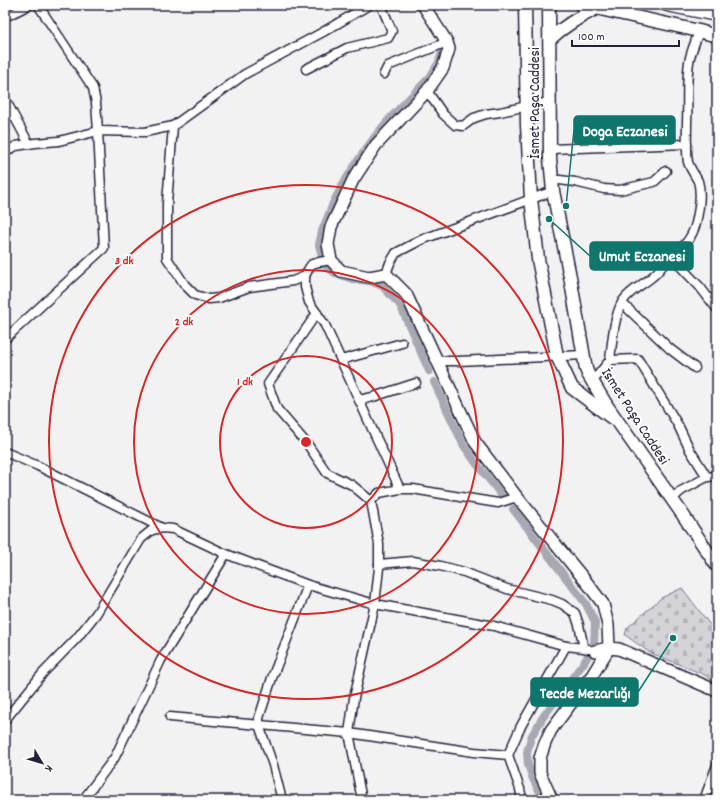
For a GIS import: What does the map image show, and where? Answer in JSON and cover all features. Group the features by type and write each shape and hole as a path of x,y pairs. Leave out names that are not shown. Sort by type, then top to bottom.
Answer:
{"main road":[{"path":"525,5 528,106 527,124 531,199 538,259 557,356 572,388 619,423"},
{"name":"İsmet Paşa Caddesi","path":"550,5 550,149 552,185 586,369 607,406 672,498 717,566"},
{"path":"582,5 717,36"},
{"path":"667,5 717,15"},
{"path":"550,39 558,31 574,20 597,8"}],"street":[{"path":"5,17 20,7 29,5"},
{"path":"5,339 104,248 98,131 96,103 93,88 38,5"},
{"path":"5,152 16,146 59,141 98,131 145,132 173,126 244,74 323,32 369,5"},
{"path":"306,69 347,48 388,38 392,31 381,5"},
{"path":"326,261 331,227 353,180 376,144 427,91 444,68 449,49 447,42 423,5"},
{"path":"592,381 610,360 612,338 619,307 629,293 653,276 678,252 690,238 695,224 700,196 698,182 688,163 688,78 689,62 700,31"},
{"path":"384,74 388,66 447,42"},
{"path":"427,91 443,114 455,125 463,126 474,118 486,114 550,102"},
{"path":"5,99 29,144"},
{"path":"173,126 167,203 167,258 185,285 195,295 209,299 219,298 249,287 292,281 304,276 312,264 326,261 341,271 369,277 386,274"},
{"path":"550,149 687,144"},
{"path":"386,274 396,253 421,240 531,199 552,185 575,182 604,189 620,190 654,182 666,171"},
{"path":"673,257 700,287 717,309"},
{"path":"386,274 406,294 475,442 603,604 608,625 609,648 593,674 551,730 540,758 540,773 552,800"},
{"path":"304,276 309,302 326,325 400,489"},
{"path":"622,303 670,349 695,368"},
{"path":"317,313 268,384 277,408 308,445 327,472 352,486 371,501 380,544 379,564 375,604 354,698 349,733 362,800"},
{"path":"341,360 402,344"},
{"path":"436,361 584,355"},
{"path":"610,360 638,359 678,424 690,450 708,477"},
{"path":"359,400 416,383"},
{"path":"5,452 38,466 162,528"},
{"path":"672,498 681,491 708,477 717,476"},
{"path":"371,501 379,493 400,489 413,489 498,502 517,497"},
{"path":"5,720 43,673 77,638 96,614 141,539 152,530 162,528 173,529 226,554 308,585 375,604 494,626 566,646 589,649 619,649 717,691"},
{"path":"83,800 114,757 162,660 226,554"},
{"path":"379,564 413,561 440,566 464,572 507,589 552,600 562,604 575,613 589,649"},
{"path":"282,800 273,765 259,725 259,718 272,678 308,585"},
{"path":"522,800 520,789 508,755 521,726 566,646"},
{"path":"170,717 349,733 474,752 508,755"},
{"path":"704,800 717,765"}],"green space":[{"path":"682,588 717,634 717,684 705,675 649,652 625,635 627,628 661,598"}],"waterway":[{"path":"429,371 400,305 382,286 370,281 352,279 335,273 326,266 319,245 322,231 334,201 343,184 376,135 391,117 430,77 439,62 442,52"},
{"path":"434,382 464,446 503,497"},
{"path":"513,509 586,604 595,622 594,645 585,661 543,717 531,737 527,752 528,765 533,779 544,800"}],"place":[{"name":"Doga Eczanesi","path":"566,206"},
{"name":"Umut Eczanesi","path":"549,219"},
{"name":"Tecde Mezarlığı","path":"673,638"}]}
